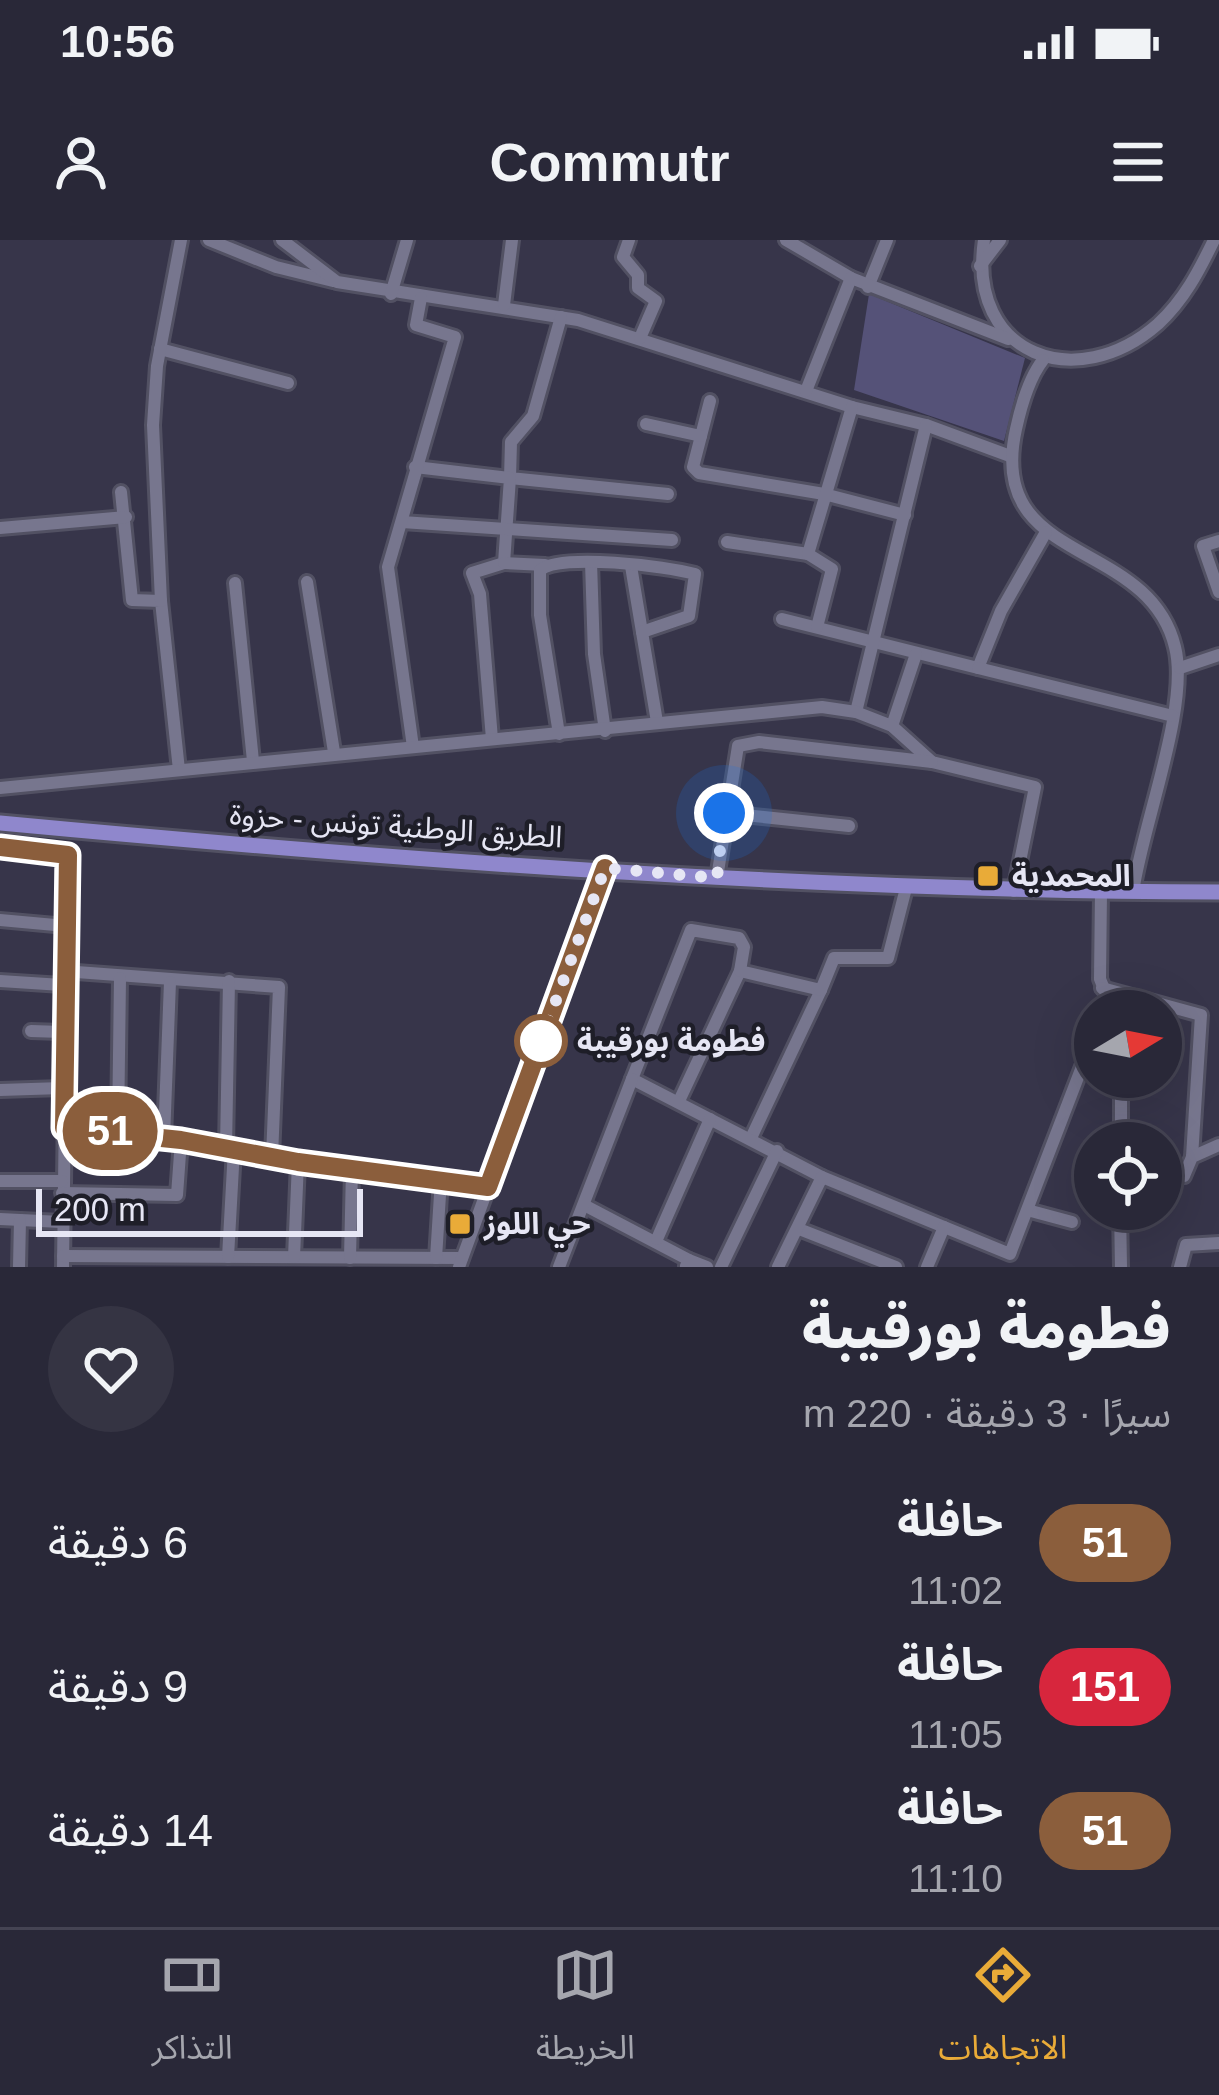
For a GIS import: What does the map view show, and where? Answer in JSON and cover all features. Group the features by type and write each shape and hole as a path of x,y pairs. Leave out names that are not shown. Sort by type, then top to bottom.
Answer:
{"main road":[{"name":"الطريق الوطنية تونس - حزوة","path":"0,823 717,878 906,888 1219,892"}],"street":[{"path":"178,770 161,601 153,425 160,349 181,240"},
{"path":"209,240 276,266 337,282 421,298 504,304 640,338 852,407 926,425 1010,456"},
{"path":"282,240 337,282"},
{"path":"391,294 407,240"},
{"path":"504,304 512,240"},
{"path":"629,240 622,257 638,275 638,288 656,302 640,338"},
{"path":"786,240 868,287 1009,339 1043,360 1102,352 1156,326 1191,288 1214,240"},
{"path":"868,287 886,240"},
{"path":"984,240 980,267 990,305 1009,339"},
{"path":"980,267 1000,240"},
{"path":"806,391 851,278"},
{"path":"413,747 388,579 454,337 416,325 421,298"},
{"path":"504,563 512,442 533,416 562,317"},
{"path":"160,349 288,383"},
{"path":"1043,360 1020,411 1010,456 1014,490 1028,516 1046,532 1142,587 1163,615 1180,668 1133,892"},
{"path":"710,401 693,467 699,473 824,494 905,515"},
{"path":"808,554 852,407"},
{"path":"646,424 701,436"},
{"path":"856,712 926,425"},
{"path":"415,467 668,494"},
{"path":"121,492 132,600 161,601"},
{"path":"0,528 126,517"},
{"path":"402,522 505,525 672,540"},
{"path":"979,668 1001,611 1046,532"},
{"path":"1219,541 1203,546 1219,592"},
{"path":"727,542 808,554 832,569 817,627"},
{"path":"492,739 480,594 472,573 504,563 591,562 692,572 701,600 686,619 642,632"},
{"path":"591,562 594,654 605,731"},
{"path":"544,565 540,614 559,734"},
{"path":"631,566 657,722"},
{"path":"308,582 334,752"},
{"path":"235,583 253,760"},
{"path":"782,619 1173,716"},
{"path":"892,726 916,654"},
{"path":"1180,668 1219,655"},
{"path":"0,788 822,707 856,712 892,726 932,762"},
{"path":"717,878 734,757 737,746 747,742 932,762 1035,787 1014,891"},
{"path":"724,813 849,826"},
{"path":"0,847 66,852 63,1261 273,1262 294,1257 344,1261 436,1258 460,1263 605,868"},
{"path":"751,1138 834,958 888,958 906,888"},
{"path":"1101,892 1105,990"},
{"path":"0,920 66,926"},
{"path":"559,1267 686,935 698,928 734,934 744,947 740,971 680,1101"},
{"path":"740,971 821,990"},
{"path":"118,1132 120,978"},
{"path":"0,981 120,978 273,983 281,990 272,1157"},
{"path":"221,1260 230,1148 229,981"},
{"path":"164,1138 170,982"},
{"path":"1182,1012 1202,1015 1192,1157 1182,1176"},
{"path":"32,1031 62,1032"},
{"path":"632,1078 823,1177 944,1227 1007,1261 1031,1211 1074,1091"},
{"path":"0,1090 62,1088"},
{"path":"656,1239 710,1119"},
{"path":"64,1128 181,1140 298,1162 488,1187"},
{"path":"0,1180 177,1195 181,1140"},
{"path":"1192,1157 1219,1144"},
{"path":"721,1267 776,1151"},
{"path":"294,1257 298,1162"},
{"path":"344,1261 352,1168"},
{"path":"778,1267 823,1177"},
{"path":"436,1258 441,1179"},
{"path":"584,1205 656,1239 688,1263 707,1267"},
{"path":"1031,1211 1072,1222"},
{"path":"0,1219 61,1222"},
{"path":"19,1267 20,1220"},
{"path":"927,1267 944,1227"},
{"path":"799,1229 896,1267"},
{"path":"1120,1230 1121,1267"},
{"path":"1180,1267 1186,1245 1219,1243"}],"shaded area":[{"path":"869,294 1025,358 1004,441 854,390"}],"bus line":[{"name":"51","path":"0,847 68,855 62,985 64,1128 181,1140 298,1162 488,1187 605,868"}],"place":[{"name":"المحمدية","path":"988,876"},
{"name":"فطومة بورقيبة","path":"541,1041"},
{"name":"حي اللوز","path":"460,1224"}],"route":[{"path":"541,1041 605,868 717,878 724,813"}]}
